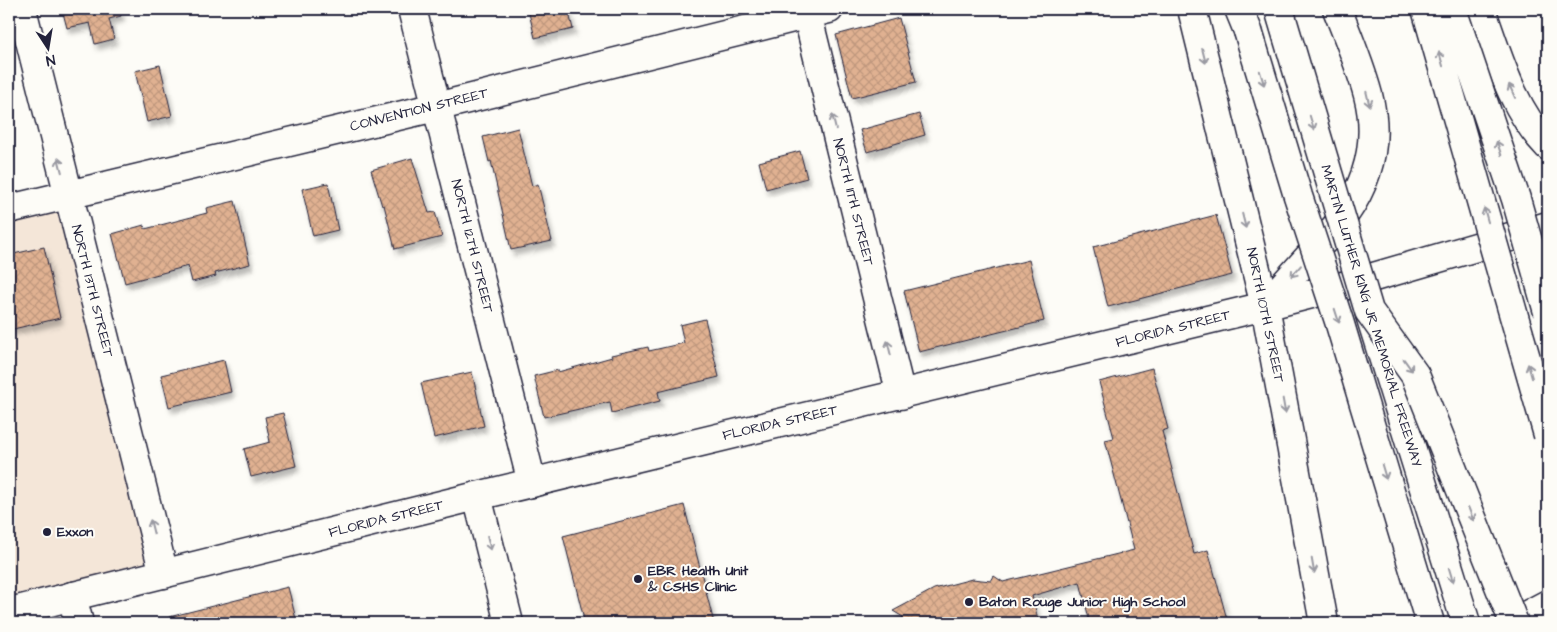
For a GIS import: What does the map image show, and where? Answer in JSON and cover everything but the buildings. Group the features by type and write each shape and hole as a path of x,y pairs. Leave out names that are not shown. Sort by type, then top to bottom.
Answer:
{"main road":[{"name":"NORTH 13TH STREET","path":"22,9 164,574"},
{"name":"NORTH 12TH STREET","path":"412,9 532,483"},
{"name":"NORTH 10TH STREET","path":"1192,9 1265,306 1324,623"},
{"name":"MARTIN LUTHER KING JR MEMORIAL FREEWAY","path":"1278,9 1466,623"},
{"path":"1265,306 1345,215 1370,165 1372,146 1371,110 1354,52 1337,9"},
{"path":"1426,9 1548,435"},
{"path":"1452,9 1516,199 1548,312"},
{"path":"1481,9 1521,108 1540,138 1548,146"},
{"name":"CONVENTION STREET","path":"9,209 436,107 814,11"},
{"name":"NORTH 11TH STREET","path":"814,11 901,395"},
{"path":"1243,20 1339,321 1430,623"},
{"name":"FLORIDA STREET","path":"9,612 477,496 1265,306 1343,286 1548,226"},
{"path":"1369,311 1415,375 1513,623 1548,604"},
{"path":"477,496 509,623"},
{"path":"72,596 79,623"}],"shaded area":[{"path":"67,194 164,574 9,612 9,209"}],"place":[{"name":"Exxon","path":"47,532"},
{"name":"EBR Health Unit & CSHS Clinic","path":"638,579"},
{"name":"Baton Rouge Junior High School","path":"969,602"}]}
